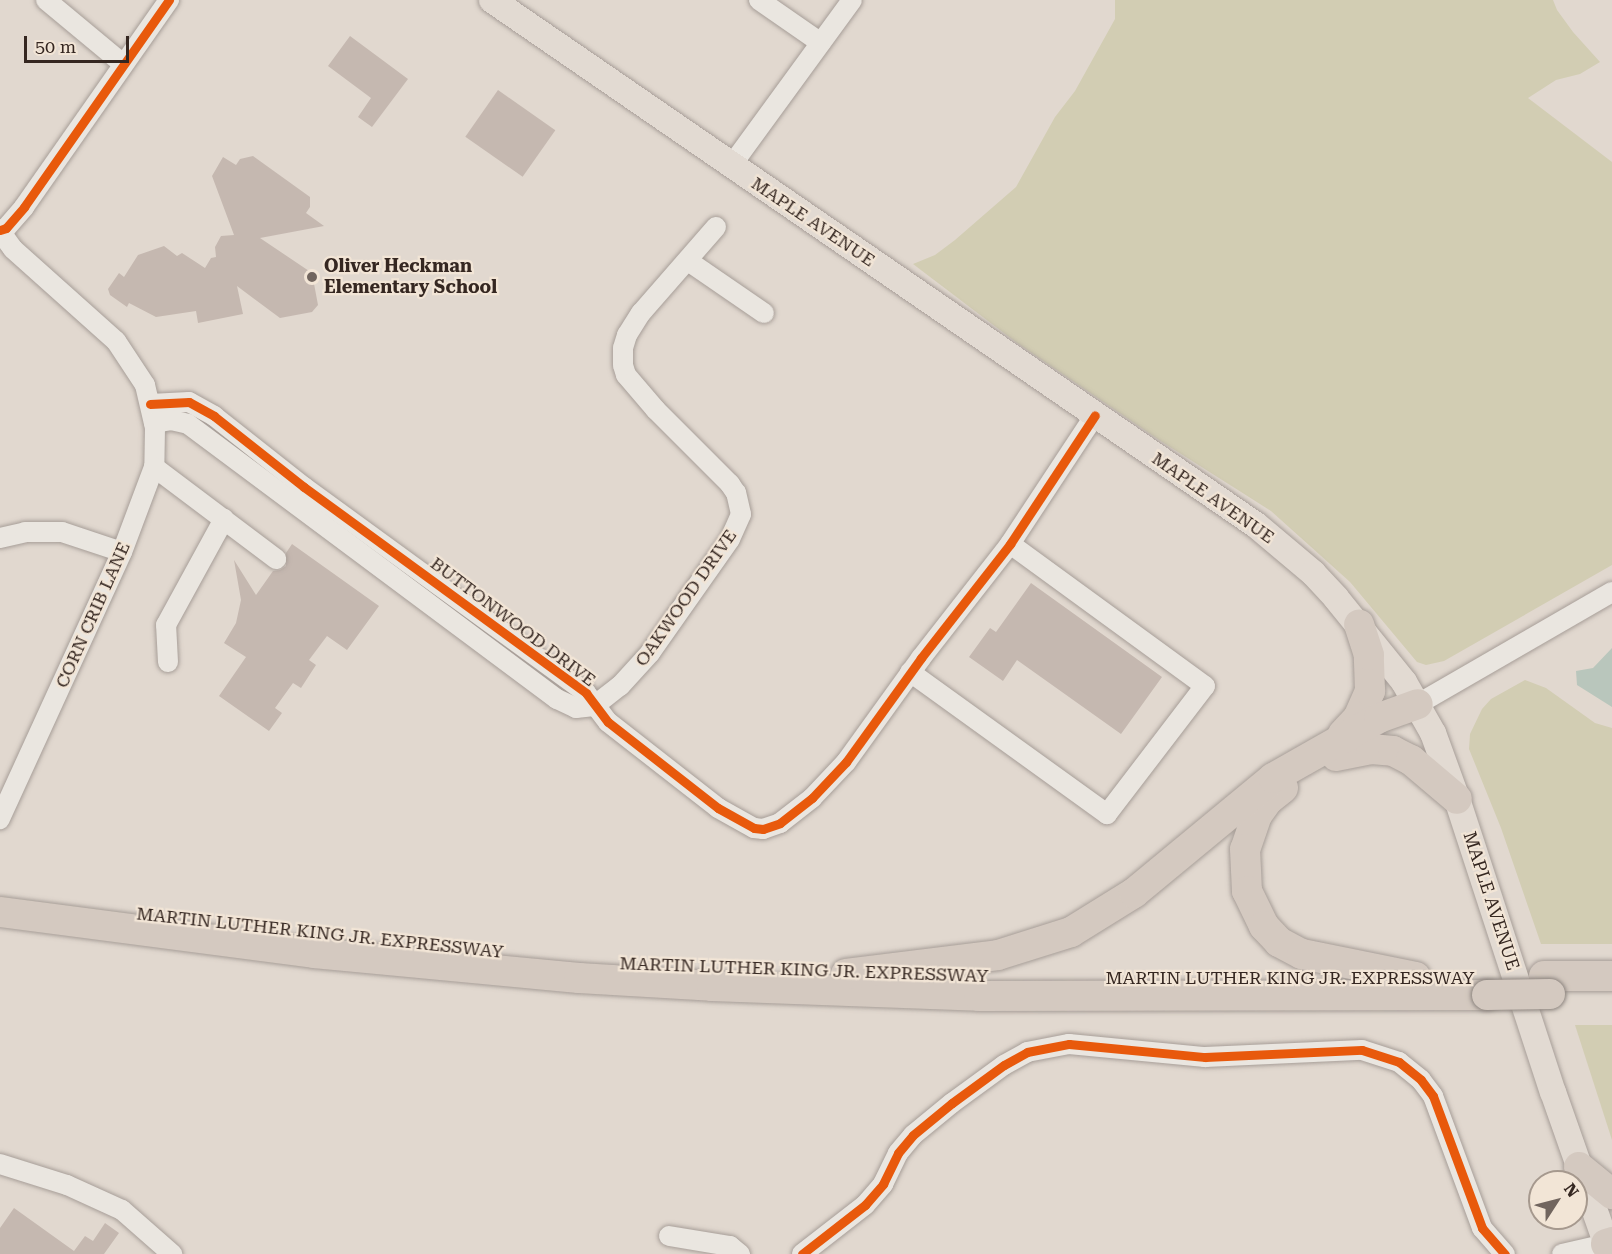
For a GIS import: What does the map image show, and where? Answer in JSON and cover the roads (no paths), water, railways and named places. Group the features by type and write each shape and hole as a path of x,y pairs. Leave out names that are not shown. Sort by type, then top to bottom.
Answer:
{"highway":[{"path":"1333,750 1358,718 1370,691 1369,655 1359,625"},
{"path":"1416,977 1302,954 1271,935 1252,904 1245,877 1245,849 1257,815 1275,794 1379,718 1418,704"},
{"path":"846,974 998,955 1071,932 1134,893 1273,778 1333,750 1371,749 1400,754 1411,760 1457,799"},
{"name":"MARTIN LUTHER KING JR. EXPRESSWAY","path":"0,894 185,920 448,949 591,960 846,974 1112,979 1416,977 1484,986"},
{"name":"MARTIN LUTHER KING JR. EXPRESSWAY","path":"0,912 314,953 568,977 979,996 1547,985 1612,976"},
{"name":"MARTIN LUTHER KING JR. EXPRESSWAY","path":"1547,985 1612,994"},
{"path":"1579,1167 1612,1194"}],"main road":[{"name":"MAPLE AVENUE","path":"492,0 1256,525 1313,573 1391,664 1418,704 1433,734 1457,799 1579,1167 1609,1246"}],"street":[{"path":"46,0 122,63"},
{"path":"152,413 145,385 116,341 13,249 0,230 6,228 24,207 122,63 169,0"},
{"path":"759,0 821,43"},
{"path":"731,166 852,0"},
{"name":"OAKWOOD DRIVE","path":"594,706 620,686 650,653 730,538 741,514 736,493 730,484 656,410 626,375 622,365 623,348 632,327 651,299 688,261 716,227"},
{"path":"688,261 764,313"},
{"name":"BUTTONWOOD DRIVE","path":"152,413 189,402 214,416 304,487 586,693 608,722 718,808 731,817 763,829 780,823 832,778 910,672 1010,544 1095,415"},
{"name":"CORN CRIB LANE","path":"0,819 122,552 154,467 152,413"},
{"path":"154,467 276,559"},
{"path":"168,662 166,625 224,519"},
{"path":"0,527 25,532"},
{"path":"0,538 25,532 49,531 75,535 122,552"},
{"path":"910,672 1107,814 1205,686 1010,544"},
{"path":"1418,704 1612,592"},
{"path":"802,1254 865,1205 883,1184 898,1153 913,1135 986,1079 1027,1052 1046,1047 1087,1044 1205,1057 1362,1050 1399,1062 1421,1080 1433,1096 1482,1228 1504,1254"},
{"path":"0,1164 67,1185 122,1210 172,1254"},
{"path":"669,1236 730,1246 740,1254"},
{"path":"1562,1254 1609,1246"}],"place":[{"name":"Oliver Heckman Elementary School","path":"312,277"}]}
